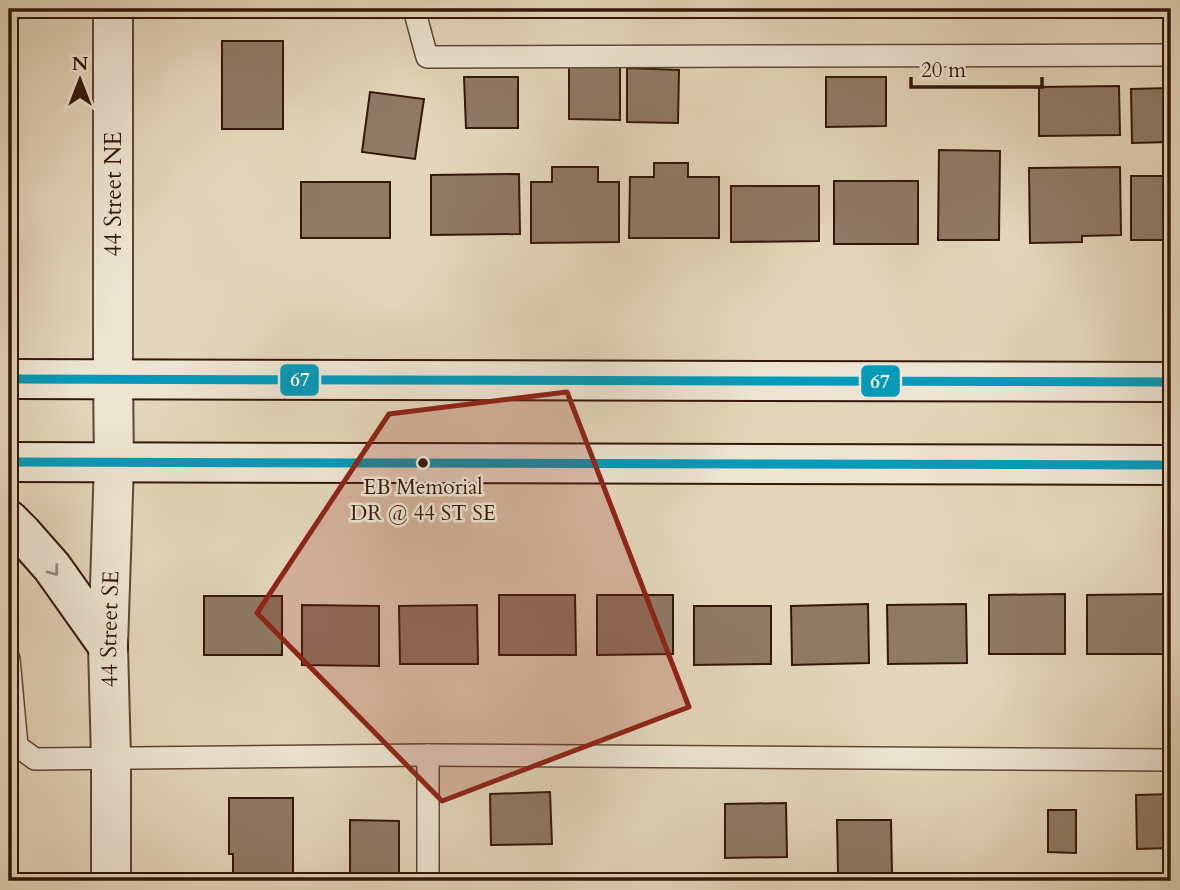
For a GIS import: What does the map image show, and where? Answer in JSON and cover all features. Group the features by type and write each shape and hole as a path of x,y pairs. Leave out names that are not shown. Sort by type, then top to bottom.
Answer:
{"main road":[{"name":"44 Street NE","path":"113,9 113,379"},
{"path":"9,379 1171,382"},
{"name":"44 Street SE","path":"111,881 108,646 114,463 113,379"},
{"path":"9,462 1171,465"},
{"path":"9,520 52,567 108,646"}],"lane":[{"path":"414,9 427,57 1171,55"},
{"path":"9,659 17,746 35,759 428,755 1171,760"},
{"path":"428,755 428,881"}],"highlighted area":[{"path":"567,392 689,707 442,801 257,613 389,414"}],"building":[{"path":"1048,9 1102,9 1102,16 1048,16"},
{"path":"1152,9 1171,9 1171,16 1152,17"},
{"path":"222,41 283,41 283,129 222,129"},
{"path":"569,67 620,67 620,120 569,119"},
{"path":"627,68 679,70 678,123 627,122"},
{"path":"464,77 518,77 518,128 466,128"},
{"path":"826,77 886,77 886,126 826,127"},
{"path":"1119,86 1120,135 1039,136 1039,87"},
{"path":"1171,88 1171,142 1132,143 1131,89"},
{"path":"370,92 424,99 415,159 362,152"},
{"path":"939,150 1000,151 999,240 938,240"},
{"path":"654,163 688,163 688,177 719,177 719,238 629,238 630,177 654,177"},
{"path":"552,167 598,167 598,182 619,182 619,242 531,243 531,182 552,182"},
{"path":"1120,167 1121,235 1082,236 1082,242 1030,243 1029,168"},
{"path":"519,174 520,234 431,235 431,175"},
{"path":"1131,176 1171,176 1171,240 1131,240"},
{"path":"834,181 918,181 918,244 834,244"},
{"path":"301,182 390,182 390,238 301,238"},
{"path":"731,186 819,186 819,241 731,242"},
{"path":"1065,594 1065,654 989,654 989,595"},
{"path":"1163,594 1163,654 1087,654 1087,595"},
{"path":"499,595 575,595 576,655 499,655"},
{"path":"597,595 673,595 673,654 597,655"},
{"path":"204,596 282,596 282,655 204,655"},
{"path":"868,604 869,663 792,665 791,606"},
{"path":"966,604 967,663 888,664 887,605"},
{"path":"302,605 379,606 379,666 302,665"},
{"path":"477,605 478,664 400,664 399,606"},
{"path":"694,606 771,606 771,664 694,665"},
{"path":"550,792 552,844 491,845 490,794"},
{"path":"1171,794 1171,848 1137,849 1136,795"},
{"path":"229,798 293,798 293,881 233,881 233,854 229,854"},
{"path":"786,803 787,857 725,858 725,804"},
{"path":"1048,810 1076,810 1076,853 1048,852"},
{"path":"350,820 399,821 399,874 350,873"},
{"path":"837,820 891,820 892,874 838,874"}],"transit line":[{"name":"67","path":"9,379 1171,382"},
{"name":"67","path":"9,462 1171,465"}],"place":[{"name":"EB Memorial DR @ 44 ST SE","path":"423,463"}]}
